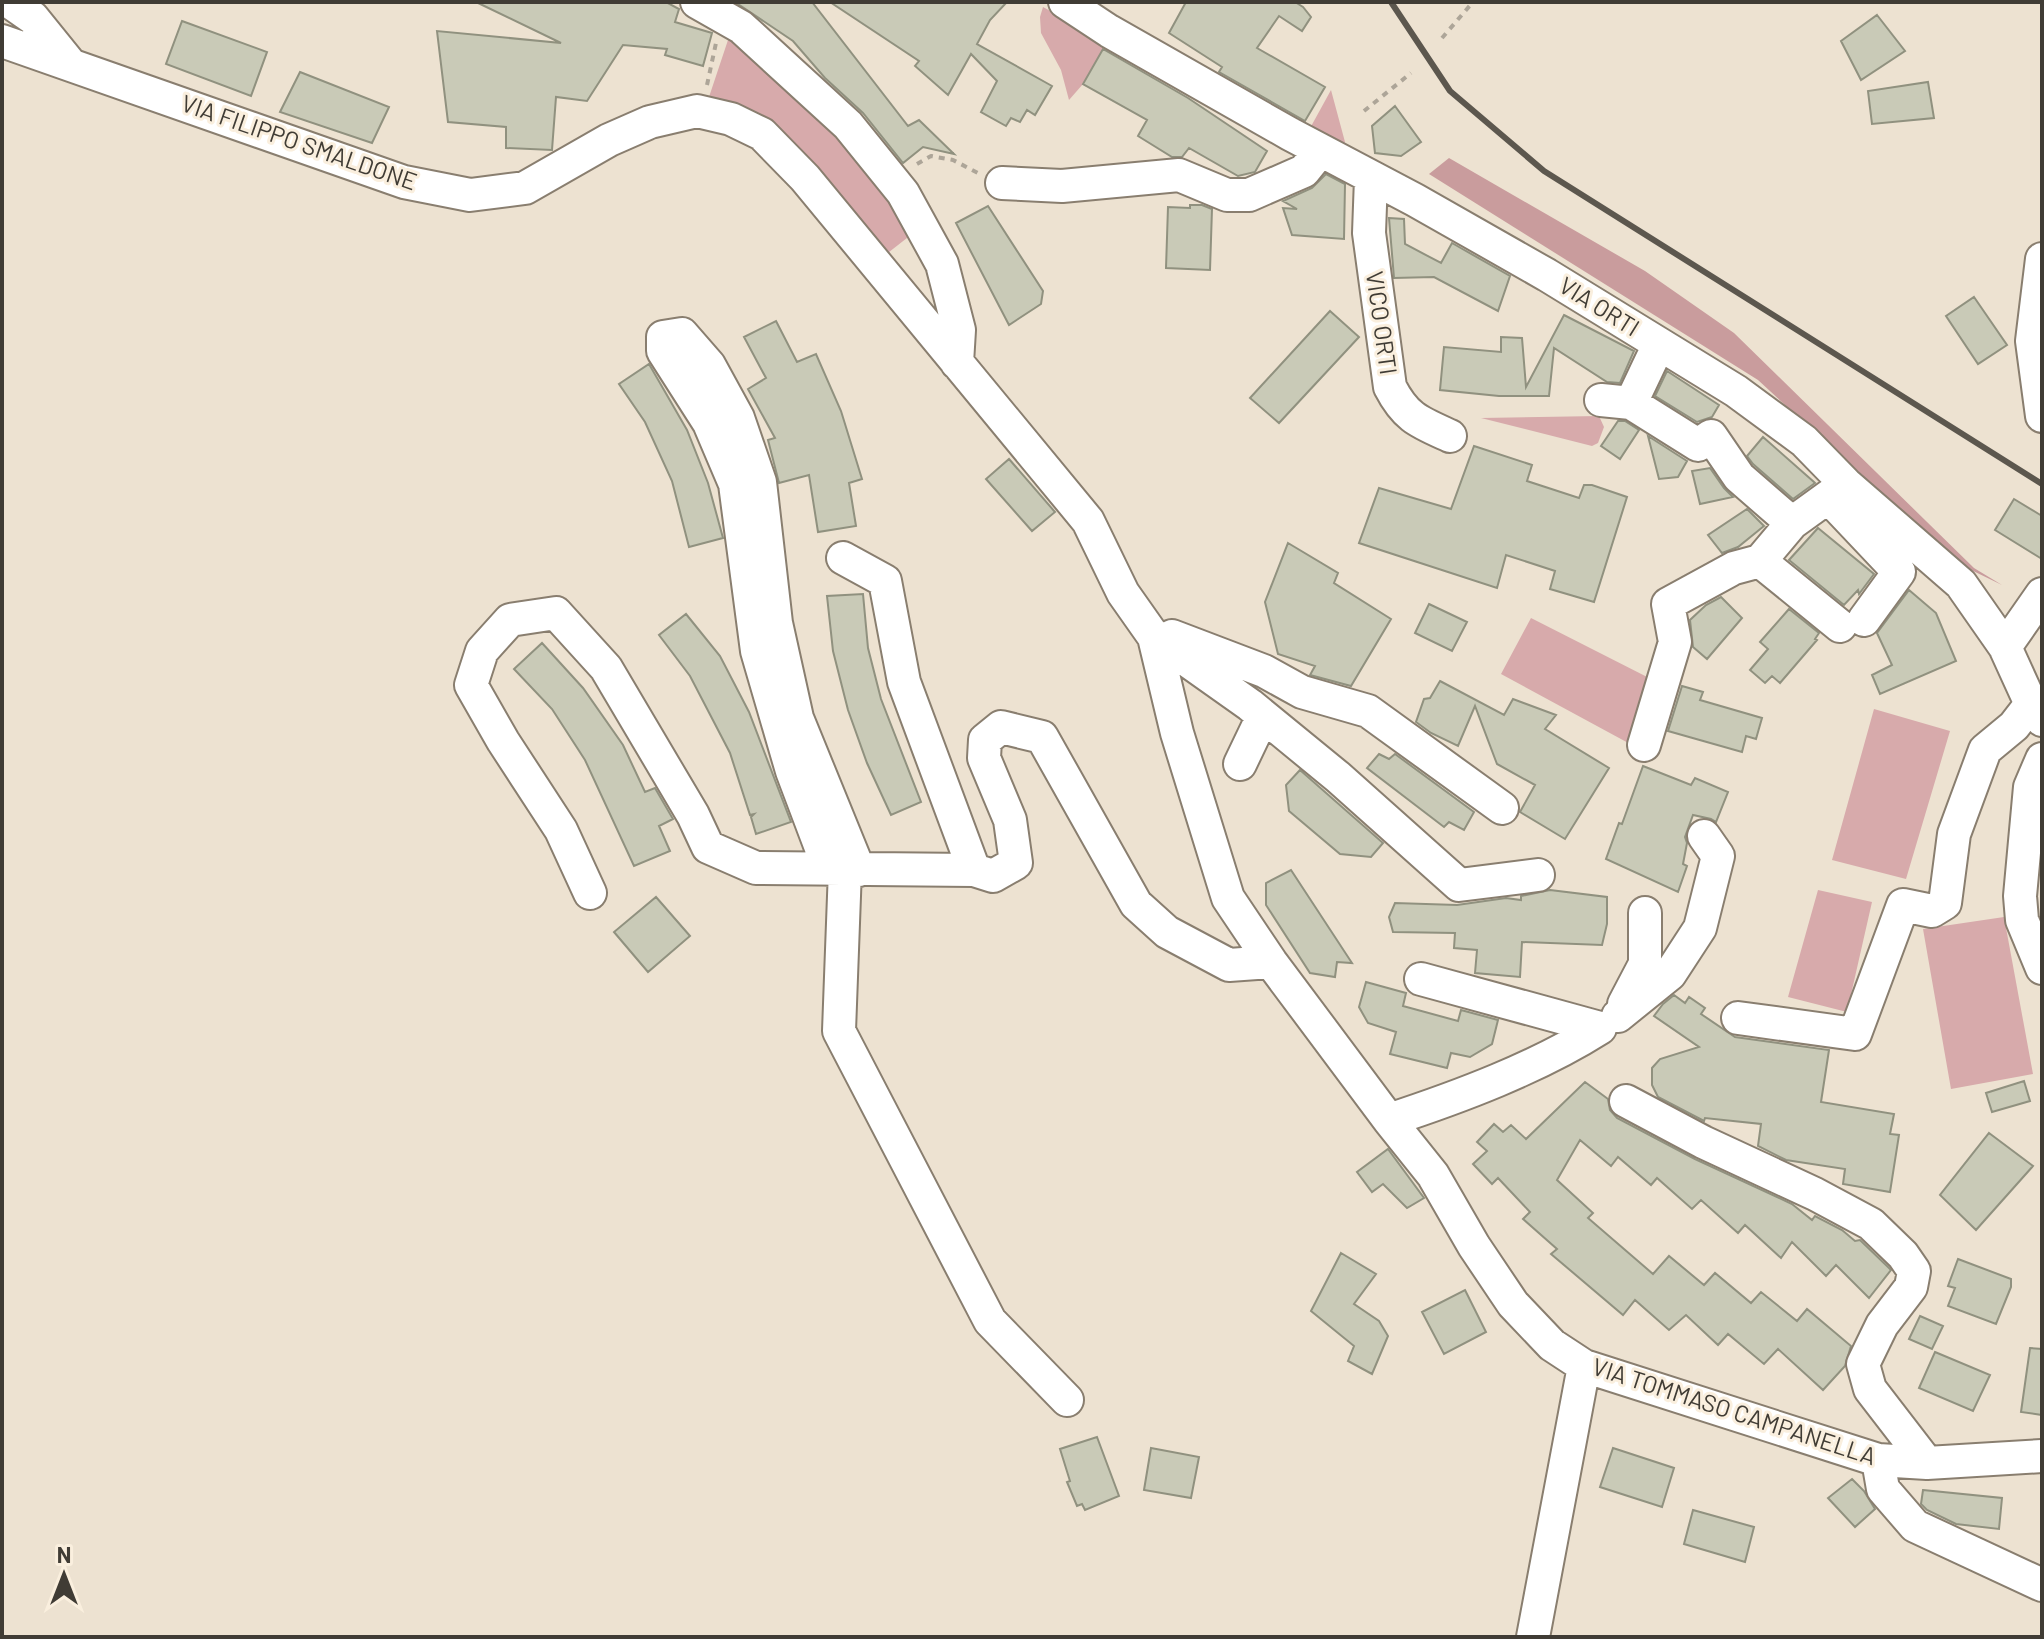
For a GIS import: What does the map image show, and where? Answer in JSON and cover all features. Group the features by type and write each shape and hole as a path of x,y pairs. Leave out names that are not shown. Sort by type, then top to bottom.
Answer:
{"street":[{"path":"10,2 33,18 72,66"},
{"name":"VIA ORTI","path":"1065,2 1109,31 1320,151 1415,200 1547,275 1736,391 1804,441 1838,491 1961,584 2005,647 2036,712"},
{"path":"725,12 848,125 903,193 942,264 959,330 957,363"},
{"name":"VIA FILIPPO SMALDONE","path":"2,41 404,182 470,195 525,188 609,140 650,122 697,111 731,119 762,134 805,178 1088,521 1123,593 1151,632"},
{"path":"1002,183 1062,186 1179,175 1227,195 1249,195 1304,171 1320,151"},
{"name":"VICO ORTI","path":"1371,178 1369,233 1390,387 1401,408 1415,420 1450,436"},
{"path":"2042,259 2032,341 2042,416"},
{"path":"844,869 792,771 757,651 735,484 709,423 663,351 663,337 682,334 709,365 738,418 760,482 776,623 797,718 844,869 839,1031 990,1321 1067,1400"},
{"path":"1659,344 1616,402 1698,445 1711,436 1736,391"},
{"path":"1711,436 1739,477 1792,523"},
{"path":"1644,745 1675,642 1668,604 1734,568 1760,561 1792,523 1838,491 1899,572 1852,623 1760,561"},
{"path":"843,558 885,581 904,682 974,870"},
{"path":"2005,647 2042,594"},
{"path":"590,893 561,830 471,685 482,651 510,620 556,613 606,668 693,815 708,847 756,868 974,870 993,876 1016,863 1010,820 984,758 985,740 1001,727 1042,737 1136,904 1167,932 1229,965 1271,962"},
{"path":"1151,632 1338,777 1459,885 1538,875"},
{"path":"1151,632 1264,671 1302,692 1368,711 1502,808"},
{"name":"VIA TOMMASO CAMPANELLA","path":"1151,632 1177,733 1228,898 1271,962 1433,1175 1474,1246 1513,1304 1552,1345 1584,1366 1878,1460 1927,1463 2042,1456"},
{"path":"1738,1018 1855,1034 1903,905 1932,911 1945,903 1954,834 1985,750 2036,712"},
{"path":"1240,764 1263,716"},
{"path":"2042,759 2030,787 2020,896 2022,920 2042,968"},
{"path":"1389,1120 1438,1104 1560,1053 1609,1022 1670,974 1700,928 1718,856 1704,836"},
{"path":"1609,1022 1645,964 1645,913"},
{"path":"1421,979 1609,1022"},
{"path":"1626,1101 1871,1224 1903,1255 1914,1271 1911,1287 1882,1325 1863,1364 1870,1389 1927,1463"},
{"path":"1533,1637 1584,1366"},
{"path":"1878,1460 1883,1489 1915,1526 2042,1585"}],"path":[{"path":"1442,38 1473,2"},
{"path":"702,112 725,12"},
{"path":"1364,111 1411,73"},
{"path":"892,180 931,156 953,160 1002,183"}],"shaded area":[{"path":"1043,7 1107,42 1083,84 1069,100 1061,70 1041,33"},
{"path":"731,31 786,69 921,227 884,256 769,124 709,97"},
{"path":"1331,90 1345,142 1335,159 1303,141"},
{"path":"1449,158 1645,271 1734,333 1974,568 2002,585 1967,568 1758,380 1429,174"},
{"path":"1599,416 1604,427 1598,443 1592,446 1481,418"},
{"path":"1531,618 1657,682 1632,745 1501,674"},
{"path":"1874,709 1950,731 1906,879 1832,860"},
{"path":"1818,890 1872,902 1847,1012 1788,997"},
{"path":"2004,917 2033,1074 1951,1089 1923,929"}],"building":[{"path":"476,2 666,2 679,9 675,22 712,33 703,66 665,55 667,49 623,45 587,101 556,97 552,150 506,148 506,127 448,122 437,31 561,43"},
{"path":"735,2 812,2 908,126 919,120 954,154 923,147 903,163 863,113 825,78 793,41"},
{"path":"830,2 1007,2 990,20 977,44 1052,86 1035,115 1027,110 1020,122 1011,118 1006,126 981,112 997,81 971,54 948,95 915,66 919,61"},
{"path":"1186,2 1295,2 1303,7 1311,17 1302,31 1279,16 1257,48 1325,87 1305,121 1219,72 1222,67 1169,33"},
{"path":"1877,15 1905,51 1861,80 1841,41"},
{"path":"182,21 267,52 251,96 166,64"},
{"path":"1103,49 1188,98 1267,151 1255,172 1238,176 1189,148 1182,157 1172,157 1138,136 1147,120 1083,84"},
{"path":"300,72 389,107 372,143 280,112"},
{"path":"1928,82 1934,118 1872,124 1868,91"},
{"path":"1395,106 1421,142 1401,156 1375,153 1372,126"},
{"path":"1326,174 1345,184 1344,239 1292,235 1283,208 1297,209 1283,201 1312,188"},
{"path":"1190,205 1212,209 1210,270 1166,268 1168,207 1190,208"},
{"path":"988,206 1043,291 1041,304 1009,325 956,223"},
{"path":"1389,218 1404,219 1405,244 1441,263 1452,243 1510,276 1498,311 1434,277 1394,278"},
{"path":"1974,297 2007,345 1978,364 1946,316"},
{"path":"1330,311 1359,337 1279,423 1250,398"},
{"path":"1564,315 1634,351 1620,383 1607,382 1554,348 1549,396 1499,396 1440,390 1444,347 1501,352 1501,337 1522,338 1526,387"},
{"path":"776,321 797,362 816,354 841,411 862,479 849,483 856,526 818,532 809,475 779,483 768,440 775,438 748,389 766,378 744,337"},
{"path":"649,364 687,430 708,483 723,538 689,547 672,481 645,422 619,384"},
{"path":"1667,371 1719,405 1712,417 1697,422 1655,396"},
{"path":"1618,421 1625,421 1639,430 1620,459 1601,446"},
{"path":"1648,436 1687,461 1678,477 1659,479"},
{"path":"1763,437 1815,483 1793,499 1753,464 1747,456"},
{"path":"1474,446 1532,465 1527,481 1579,498 1584,485 1627,497 1594,602 1550,589 1555,571 1506,555 1497,588 1359,543 1379,488 1451,509"},
{"path":"1009,459 1055,512 1032,531 986,479"},
{"path":"1710,468 1733,497 1700,504 1692,471"},
{"path":"2014,499 2042,516 2042,559 1995,530"},
{"path":"1747,509 1764,526 1738,547 1722,553 1708,535"},
{"path":"1818,528 1874,574 1859,594 1858,590 1844,605 1789,560"},
{"path":"1288,543 1338,573 1334,583 1391,619 1351,686 1310,675 1315,666 1278,654 1265,602"},
{"path":"1909,590 1936,613 1956,661 1880,694 1872,675 1892,665 1877,633"},
{"path":"863,594 868,648 881,699 921,802 891,815 867,763 848,710 833,651 827,596"},
{"path":"1721,597 1742,618 1707,659 1693,647 1690,620 1706,605"},
{"path":"1429,604 1467,622 1452,651 1415,633"},
{"path":"1789,609 1819,633 1817,640 1780,683 1772,676 1765,683 1750,670 1768,649 1760,642"},
{"path":"686,614 720,656 749,712 791,822 756,834 751,817 754,814 750,815 730,753 690,676 659,635"},
{"path":"542,643 583,688 623,745 645,792 655,788 673,819 659,826 670,851 634,866 585,760 552,709 514,669"},
{"path":"1440,681 1504,715 1513,699 1556,715 1545,729 1609,768 1565,839 1520,812 1535,785 1497,764 1475,706 1458,746 1416,722 1424,699 1430,698"},
{"path":"1682,686 1703,692 1700,700 1762,718 1756,739 1746,736 1742,752 1668,731"},
{"path":"1379,754 1389,759 1395,754 1474,812 1464,830 1449,822 1444,827 1367,768"},
{"path":"1643,766 1691,785 1695,778 1728,792 1716,822 1693,815 1685,837 1687,843 1683,864 1687,866 1678,892 1606,859"},
{"path":"1300,770 1383,843 1371,857 1340,854 1289,811 1286,785"},
{"path":"1291,870 1352,963 1337,962 1335,977 1310,973 1266,905 1266,883"},
{"path":"1550,890 1607,897 1607,924 1602,945 1522,942 1520,977 1475,973 1477,950 1454,948 1455,933 1393,932 1389,917 1395,903 1457,905 1506,898 1521,900 1521,896"},
{"path":"656,897 690,936 648,972 614,932"},
{"path":"1366,982 1406,993 1403,1006 1458,1021 1461,1010 1498,1020 1492,1044 1470,1057 1451,1053 1447,1068 1390,1054 1396,1032 1368,1023 1359,1007"},
{"path":"1674,995 1685,1003 1689,997 1705,1008 1701,1014 1735,1037 1829,1050 1821,1102 1894,1114 1890,1134 1899,1135 1890,1192 1843,1184 1845,1169 1786,1160 1758,1146 1761,1124 1705,1118 1704,1121 1658,1097 1652,1085 1652,1068 1660,1059 1699,1047 1654,1016"},
{"path":"2024,1081 2030,1101 1992,1112 1986,1093"},
{"path":"1585,1082 1608,1099 1610,1110 1617,1118 1792,1204 1812,1220 1815,1216 1842,1230 1855,1241 1860,1240 1891,1270 1869,1298 1836,1265 1826,1276 1792,1242 1781,1258 1745,1225 1738,1233 1701,1200 1692,1209 1657,1178 1651,1185 1618,1157 1611,1166 1580,1140 1557,1180 1593,1213 1588,1218 1653,1274 1669,1256 1704,1285 1715,1273 1751,1303 1761,1292 1797,1321 1807,1309 1851,1346 1845,1366 1823,1390 1778,1349 1764,1364 1728,1334 1718,1345 1686,1315 1669,1330 1635,1300 1623,1315 1551,1254 1557,1249 1523,1219 1530,1212 1498,1178 1492,1184 1473,1164 1487,1151 1477,1142 1494,1124 1503,1132 1511,1125 1526,1139"},
{"path":"1989,1133 2033,1166 1976,1230 1940,1195"},
{"path":"1388,1149 1424,1198 1407,1208 1383,1184 1372,1192 1357,1172"},
{"path":"1341,1253 1376,1274 1354,1304 1379,1321 1388,1336 1372,1374 1348,1361 1354,1346 1311,1311"},
{"path":"1958,1259 2011,1279 2011,1287 1996,1324 1948,1306 1955,1288 1948,1286"},
{"path":"1465,1290 1486,1332 1444,1354 1422,1312"},
{"path":"1920,1316 1943,1326 1932,1349 1909,1339"},
{"path":"2030,1348 2042,1349 2042,1415 2021,1412"},
{"path":"1935,1352 1990,1375 1973,1411 1919,1388"},
{"path":"1097,1437 1119,1496 1085,1510 1082,1504 1077,1506 1067,1482 1070,1481 1060,1449"},
{"path":"1151,1448 1199,1457 1191,1498 1144,1490"},
{"path":"1613,1448 1674,1468 1662,1507 1600,1487"},
{"path":"1852,1479 1875,1509 1855,1527 1828,1498"},
{"path":"1923,1490 2002,1498 1999,1529 1956,1524 1927,1510 1921,1504"},
{"path":"1693,1510 1754,1527 1745,1562 1684,1544"}],"railway":[{"path":"1391,2 1450,91 1544,171 2042,484"}]}
